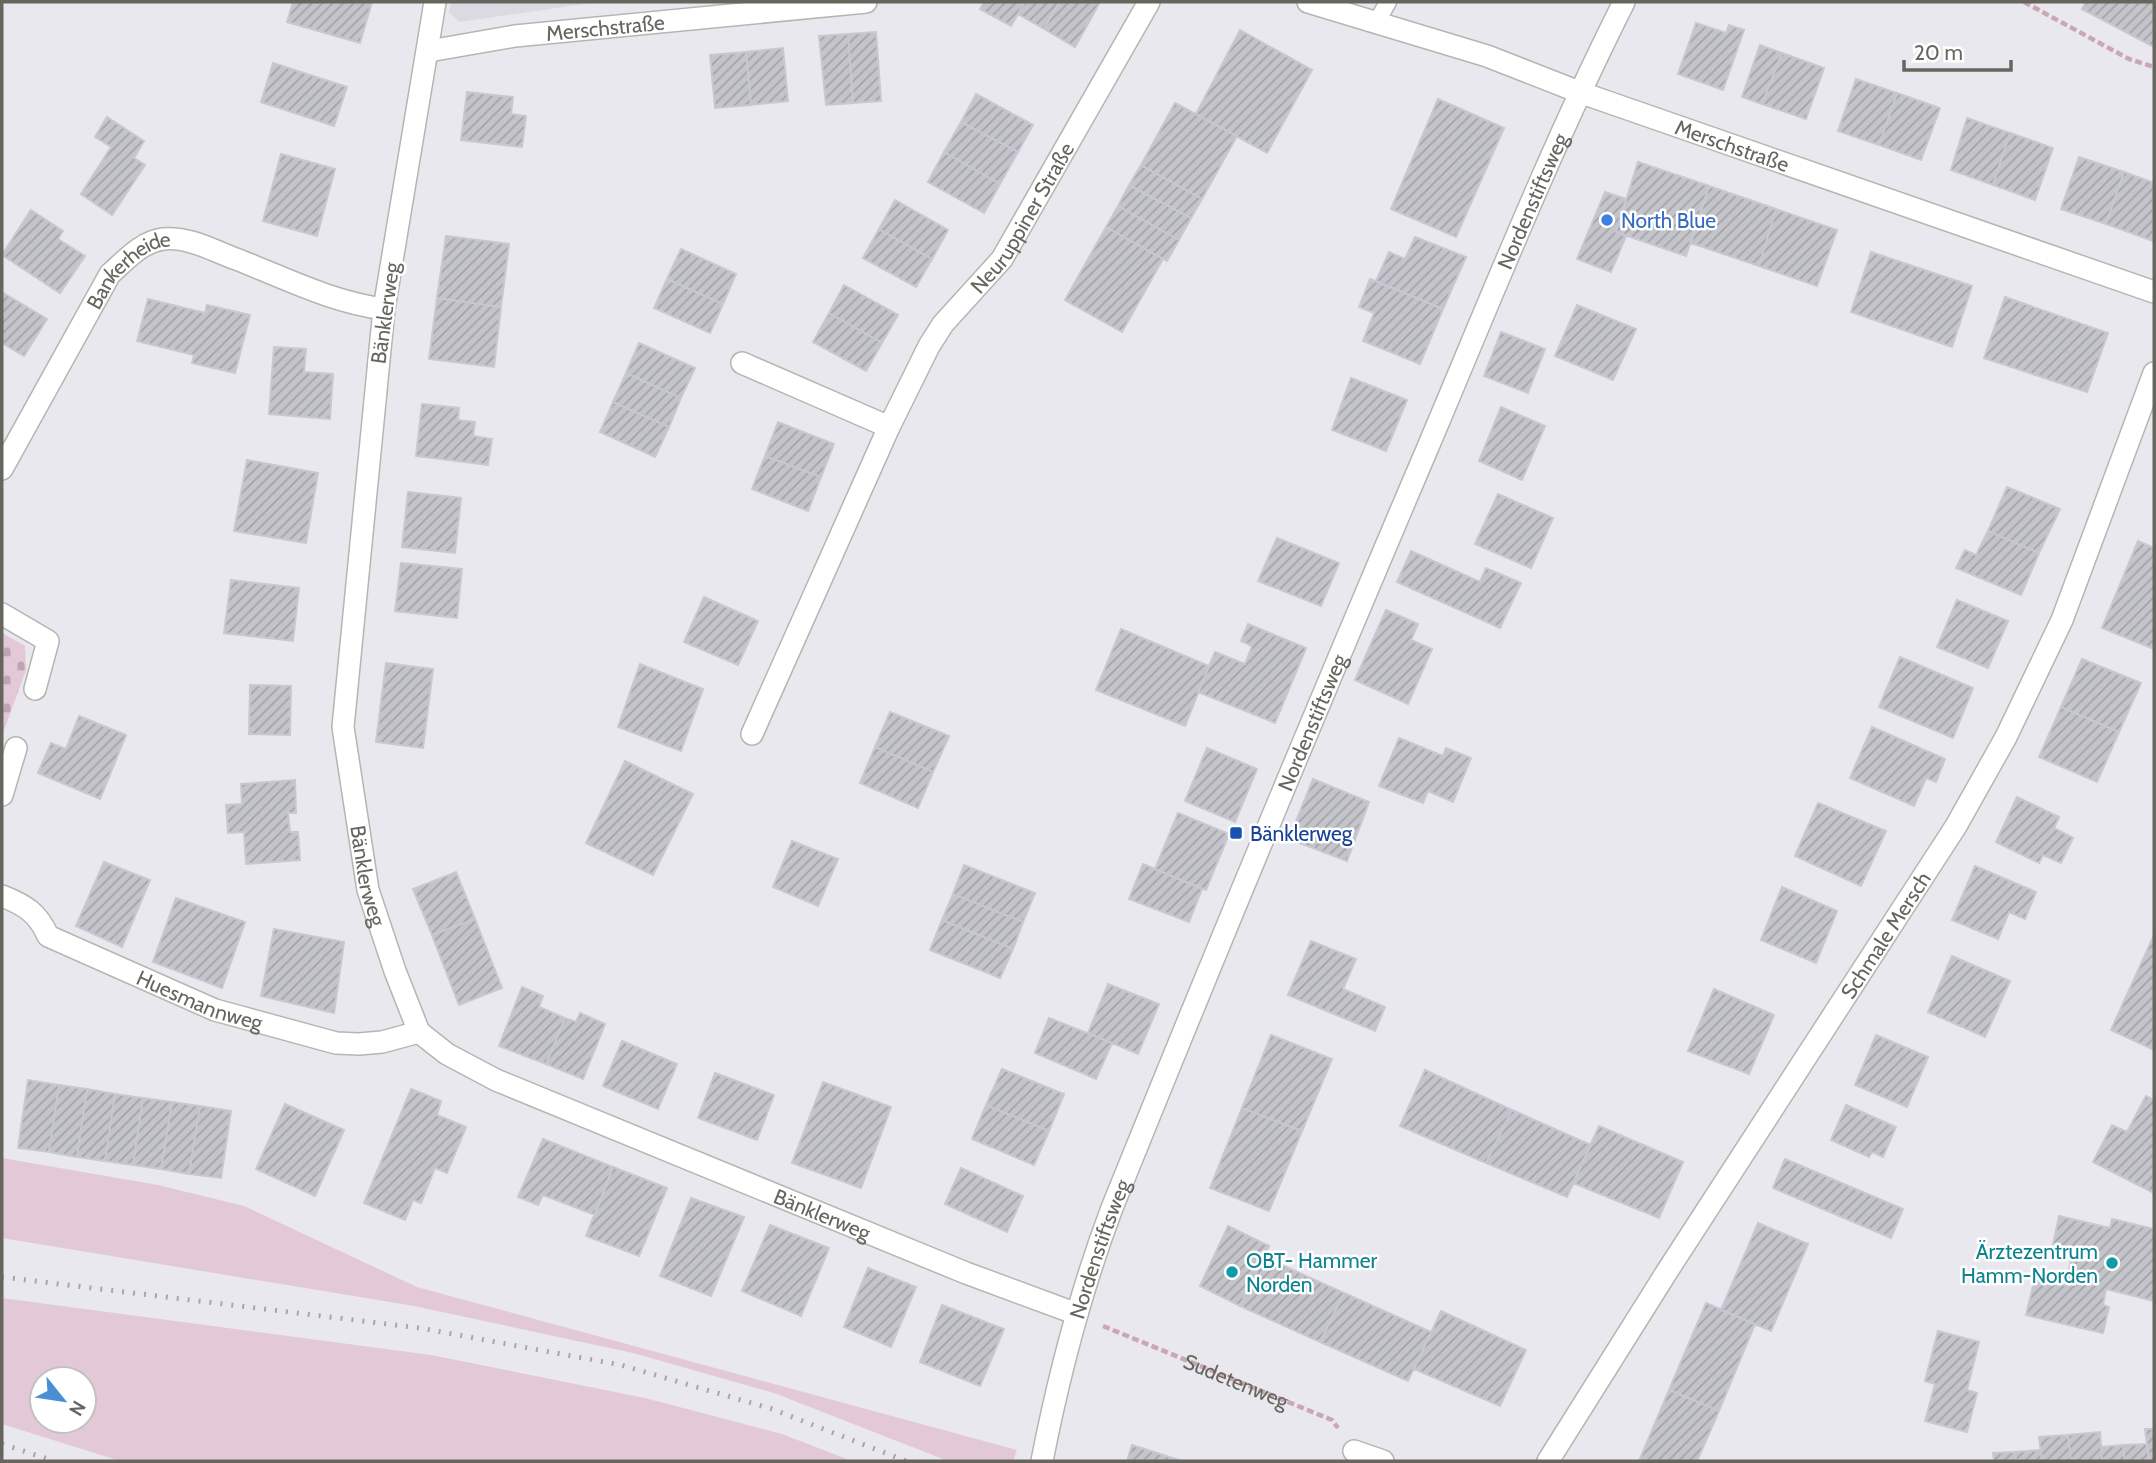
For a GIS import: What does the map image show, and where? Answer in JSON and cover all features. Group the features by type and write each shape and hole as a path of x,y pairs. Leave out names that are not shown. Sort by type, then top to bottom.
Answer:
{"street":[{"name":"Bänklerweg","path":"435,2 429,51 384,309 343,727 368,890 419,1032 447,1054 496,1080 953,1268 1077,1314"},
{"name":"Merschstraße","path":"429,51 515,36 866,2"},
{"name":"Neuruppiner Straße","path":"752,734 889,427 929,346 943,324 1002,259 1149,2"},
{"name":"Merschstraße","path":"1308,2 1486,56 1579,92 2154,292"},
{"name":"Nordenstiftsweg","path":"1042,1461 1058,1381 1094,1257 1112,1208 1260,843 1579,92 1624,2"},
{"name":"Bankerheide","path":"2,469 110,274 135,251 162,239 197,244 329,296 355,305 384,309"},
{"path":"742,363 889,427"},
{"name":"Schmale Mersch","path":"1548,1461 1668,1270 1956,826 2000,748 2062,620 2154,373"},
{"path":"2,614 48,641 35,689"},
{"path":"2,795 16,748"},
{"name":"Huesmannweg","path":"2,896 13,900 41,920 48,936 215,1010 336,1043 382,1042 419,1032"},
{"path":"1354,1451 1383,1461"}],"lane":[{"path":"1376,23 1388,2"}],"path":[{"path":"2024,2 2129,59 2154,67"},
{"name":"Sudetenweg","path":"1077,1314 1332,1420 1354,1451"}],"shaded area":[{"path":"451,2 599,2 459,22 449,12"}],"green space":[{"path":"2,633 25,646 26,670 2,736"},
{"path":"2,1158 158,1185 244,1206 417,1287 1017,1450 1013,1461 948,1461 774,1393 633,1353 414,1306 2,1238"},
{"path":"2,1298 431,1355 645,1398 782,1434 852,1461 120,1461 37,1435 98,1435 98,1365 28,1365 28,1432 2,1424"}],"building":[{"path":"293,2 372,2 360,43 287,22"},
{"path":"984,2 1025,2 1011,26 980,9"},
{"path":"1025,2 1059,2 1044,29 1018,14"},
{"path":"1059,2 1100,2 1075,47 1044,29"},
{"path":"2086,2 2154,2 2154,47 2082,9"},
{"path":"1696,23 1726,33 1729,25 1744,30 1723,90 1678,74"},
{"path":"1240,30 1312,70 1267,153 1196,114"},
{"path":"876,32 881,101 853,103 848,34"},
{"path":"848,34 853,103 826,105 819,36"},
{"path":"1760,45 1782,53 1762,104 1742,97"},
{"path":"783,48 788,101 751,105 746,52"},
{"path":"746,52 751,105 715,108 710,55"},
{"path":"1782,53 1824,68 1806,119 1762,104"},
{"path":"273,63 347,87 334,126 261,102"},
{"path":"1856,79 1897,93 1879,145 1838,131"},
{"path":"467,92 513,97 511,114 526,116 522,147 461,140"},
{"path":"1897,93 1940,108 1921,160 1879,145"},
{"path":"976,94 1033,125 1018,152 961,122"},
{"path":"1438,99 1504,128 1456,237 1391,209"},
{"path":"1175,103 1237,136 1202,199 1141,165"},
{"path":"107,117 144,141 134,158 145,165 112,215 81,194 111,147 95,137"},
{"path":"1967,118 2010,133 1993,185 1951,170"},
{"path":"961,122 1018,152 1000,184 944,152"},
{"path":"2010,133 2053,148 2035,200 1993,185"},
{"path":"944,152 1000,184 984,213 928,182"},
{"path":"281,154 335,169 317,236 263,221"},
{"path":"2079,157 2124,172 2106,224 2061,209"},
{"path":"1638,162 1709,186 1686,256 1616,232"},
{"path":"1141,165 1202,199 1191,218 1129,185"},
{"path":"2124,172 2154,183 2153,241 2106,224"},
{"path":"1129,185 1191,218 1179,240 1118,206"},
{"path":"1709,186 1776,209 1759,266 1691,243"},
{"path":"1605,192 1626,199 1616,232 1626,236 1611,272 1577,259"},
{"path":"895,200 948,230 932,259 879,229"},
{"path":"1118,206 1179,240 1167,261 1106,227"},
{"path":"1776,209 1837,230 1817,286 1759,266"},
{"path":"31,210 63,231 58,239 85,256 60,293 2,255"},
{"path":"1106,227 1163,259 1122,332 1065,300"},
{"path":"879,229 932,259 916,287 863,258"},
{"path":"446,236 509,244 501,307 437,298"},
{"path":"1415,237 1466,257 1443,309 1376,281 1389,252 1405,259"},
{"path":"681,249 736,274 723,304 667,279"},
{"path":"1871,252 1972,286 1952,347 1851,312"},
{"path":"667,279 723,304 710,333 654,308"},
{"path":"1370,279 1443,309 1420,364 1363,341 1374,313 1359,307"},
{"path":"844,285 898,315 882,343 829,313"},
{"path":"2,292 47,319 24,356 2,343"},
{"path":"2005,297 2108,333 2087,392 1984,358"},
{"path":"437,298 501,307 494,367 429,359"},
{"path":"148,299 205,313 207,305 250,315 235,373 192,363 194,355 137,341"},
{"path":"1577,305 1636,329 1613,380 1555,356"},
{"path":"829,313 882,343 866,371 813,342"},
{"path":"1501,332 1545,349 1528,393 1484,376"},
{"path":"639,343 695,368 681,398 626,373"},
{"path":"274,347 306,349 304,372 333,374 330,419 269,414"},
{"path":"626,373 681,398 669,427 613,402"},
{"path":"1351,378 1407,400 1386,451 1332,430"},
{"path":"613,402 669,427 655,457 600,432"},
{"path":"422,404 459,408 458,420 475,422 473,436 492,439 488,465 416,456"},
{"path":"1501,407 1545,426 1522,480 1479,461"},
{"path":"778,422 834,444 821,477 765,456"},
{"path":"765,456 821,477 808,511 752,489"},
{"path":"247,460 318,473 306,543 234,531"},
{"path":"2007,487 2060,509 2039,553 1988,531"},
{"path":"408,492 461,498 455,553 402,547"},
{"path":"1498,494 1553,518 1531,568 1475,544"},
{"path":"1988,531 2039,553 2021,595 1956,568 1965,550 1976,555"},
{"path":"1277,538 1339,563 1321,606 1258,581"},
{"path":"2138,541 2154,548 2154,649 2102,628"},
{"path":"1411,551 1480,582 1486,568 1521,583 1500,628 1397,582"},
{"path":"401,563 462,569 457,618 395,611"},
{"path":"231,580 299,588 293,641 224,633"},
{"path":"704,597 758,621 738,665 684,642"},
{"path":"1957,600 2008,621 1988,668 1937,647"},
{"path":"1386,610 1418,624 1411,640 1432,649 1408,704 1355,680"},
{"path":"1248,624 1306,648 1275,723 1198,692 1215,652 1245,664 1252,646 1241,641"},
{"path":"1121,629 1209,666 1185,726 1096,690"},
{"path":"1900,657 1973,688 1953,738 1879,707"},
{"path":"2082,659 2141,683 2119,732 2061,707"},
{"path":"386,663 433,669 423,748 376,742"},
{"path":"640,664 703,689 681,751 618,727"},
{"path":"250,685 291,686 290,735 249,734"},
{"path":"2061,707 2119,732 2097,782 2039,757"},
{"path":"890,712 949,736 933,772 875,747"},
{"path":"79,716 126,735 100,799 38,773 51,743 66,749"},
{"path":"1872,727 1945,759 1936,782 1926,778 1914,806 1850,778"},
{"path":"1399,738 1443,756 1446,748 1471,758 1453,802 1428,791 1423,803 1379,786"},
{"path":"875,747 933,772 918,808 860,783"},
{"path":"1207,748 1257,769 1235,822 1185,801"},
{"path":"625,761 693,794 653,875 586,843"},
{"path":"1313,779 1369,802 1347,861 1289,839"},
{"path":"295,780 296,813 288,813 290,832 298,832 300,860 246,864 244,832 228,833 226,805 242,804 241,784"},
{"path":"2017,797 2059,817 2054,828 2073,838 2061,863 2043,855 2039,863 1996,842"},
{"path":"1818,803 1886,831 1861,886 1795,856"},
{"path":"1178,813 1229,834 1206,890 1155,869"},
{"path":"792,841 838,859 818,906 773,887"},
{"path":"104,862 150,880 122,947 76,926"},
{"path":"1143,864 1202,889 1189,922 1129,899"},
{"path":"964,865 1035,893 1023,922 953,894"},
{"path":"1975,866 2036,892 2025,919 2009,912 1998,939 1952,920"},
{"path":"456,872 475,919 432,935 413,889"},
{"path":"1782,887 1837,911 1816,963 1761,940"},
{"path":"953,894 1023,922 1013,949 942,920"},
{"path":"176,898 245,922 222,988 153,962"},
{"path":"475,919 502,988 459,1005 432,935"},
{"path":"942,920 1013,949 1000,978 930,950"},
{"path":"274,929 344,942 334,1013 261,996"},
{"path":"2154,935 2154,1050 2111,1030"},
{"path":"1311,941 1356,959 1343,989 1385,1007 1375,1031 1288,995"},
{"path":"1952,956 2010,981 1985,1037 1928,1012"},
{"path":"1108,984 1159,1004 1138,1054 1088,1033"},
{"path":"522,987 543,996 539,1007 565,1018 546,1064 499,1046"},
{"path":"1714,989 1774,1015 1749,1074 1688,1051"},
{"path":"580,1013 605,1024 583,1079 546,1064 565,1018 576,1022"},
{"path":"1049,1018 1112,1043 1096,1079 1035,1053"},
{"path":"1271,1035 1332,1059 1302,1131 1242,1108"},
{"path":"1876,1035 1928,1057 1907,1107 1855,1085"},
{"path":"622,1041 677,1064 658,1109 603,1086"},
{"path":"1002,1069 1064,1094 1049,1131 986,1105"},
{"path":"1425,1070 1512,1110 1486,1163 1400,1126"},
{"path":"715,1073 774,1095 757,1140 698,1118"},
{"path":"28,1080 59,1085 49,1152 18,1148"},
{"path":"823,1082 891,1107 861,1188 792,1163"},
{"path":"59,1085 87,1089 77,1157 49,1152"},
{"path":"87,1089 115,1094 105,1161 77,1157"},
{"path":"411,1089 441,1101 437,1115 466,1127 447,1173 435,1168 421,1203 413,1200 405,1220 364,1203"},
{"path":"115,1094 143,1098 133,1165 105,1161"},
{"path":"2146,1096 2154,1100 2154,1193 2093,1162 2112,1125 2127,1132"},
{"path":"143,1098 172,1102 161,1169 133,1165"},
{"path":"172,1102 200,1106 189,1174 161,1169"},
{"path":"285,1104 344,1130 315,1196 256,1169"},
{"path":"986,1105 1049,1131 1034,1165 972,1139"},
{"path":"1846,1105 1896,1127 1883,1157 1872,1152 1869,1157 1831,1140"},
{"path":"200,1106 231,1111 221,1178 189,1174"},
{"path":"1242,1108 1302,1131 1269,1211 1210,1188"},
{"path":"1512,1110 1591,1145 1567,1197 1486,1163"},
{"path":"1599,1126 1683,1162 1659,1218 1573,1183"},
{"path":"543,1139 613,1167 595,1215 543,1195 538,1205 518,1197"},
{"path":"1785,1159 1903,1209 1891,1238 1773,1188"},
{"path":"613,1167 667,1188 639,1256 586,1236"},
{"path":"961,1168 1023,1196 1007,1232 945,1204"},
{"path":"691,1198 744,1217 711,1296 660,1276"},
{"name":"Ärztezentrum Hamm-Norden","path":"2059,1216 2110,1228 2112,1219 2154,1229 2154,1301 2106,1289 2103,1305 2109,1307 2103,1333 2026,1315 2035,1278 2065,1285 2074,1249 2053,1244"},
{"path":"1758,1223 1808,1244 1771,1331 1721,1310"},
{"path":"770,1225 829,1248 801,1316 742,1291"},
{"name":"OBT- Hammer Norden","path":"1228,1226 1269,1246 1240,1306 1200,1286"},
{"path":"1264,1257 1344,1293 1320,1342 1240,1306"},
{"path":"868,1268 916,1287 891,1347 844,1327"},
{"path":"1344,1293 1431,1332 1408,1381 1320,1342"},
{"path":"1706,1303 1755,1324 1719,1411 1669,1390"},
{"path":"942,1305 1004,1329 980,1386 920,1362"},
{"path":"1441,1311 1526,1350 1500,1406 1414,1369"},
{"path":"1938,1331 1979,1342 1967,1390 1977,1393 1967,1432 1925,1421 1935,1384 1925,1381"},
{"path":"1669,1390 1719,1411 1697,1461 1639,1461"},
{"path":"2145,1429 2154,1429 2154,1461 2149,1461"},
{"path":"2100,1432 2102,1461 2071,1461 2068,1435"},
{"path":"2068,1435 2071,1461 2042,1461 2039,1437"},
{"path":"2147,1444 2149,1461 2125,1461 2123,1445"},
{"path":"1132,1445 1182,1461 1127,1461"},
{"path":"2123,1445 2125,1461 2102,1461 2101,1447"},
{"path":"2041,1450 2042,1461 2016,1461 2015,1452"},
{"path":"2015,1452 2016,1461 1994,1461 1993,1453"}],"railway":[{"path":"2,1277 420,1328 621,1365 772,1409 906,1461"},
{"path":"2,1444 54,1461"}],"place":[{"name":"North Blue","path":"1607,220"},
{"name":"Bänklerweg","path":"1236,833"},
{"name":"Ärztezentrum Hamm-Norden","path":"2112,1263"},
{"name":"OBT- Hammer Norden","path":"1232,1272"}]}
